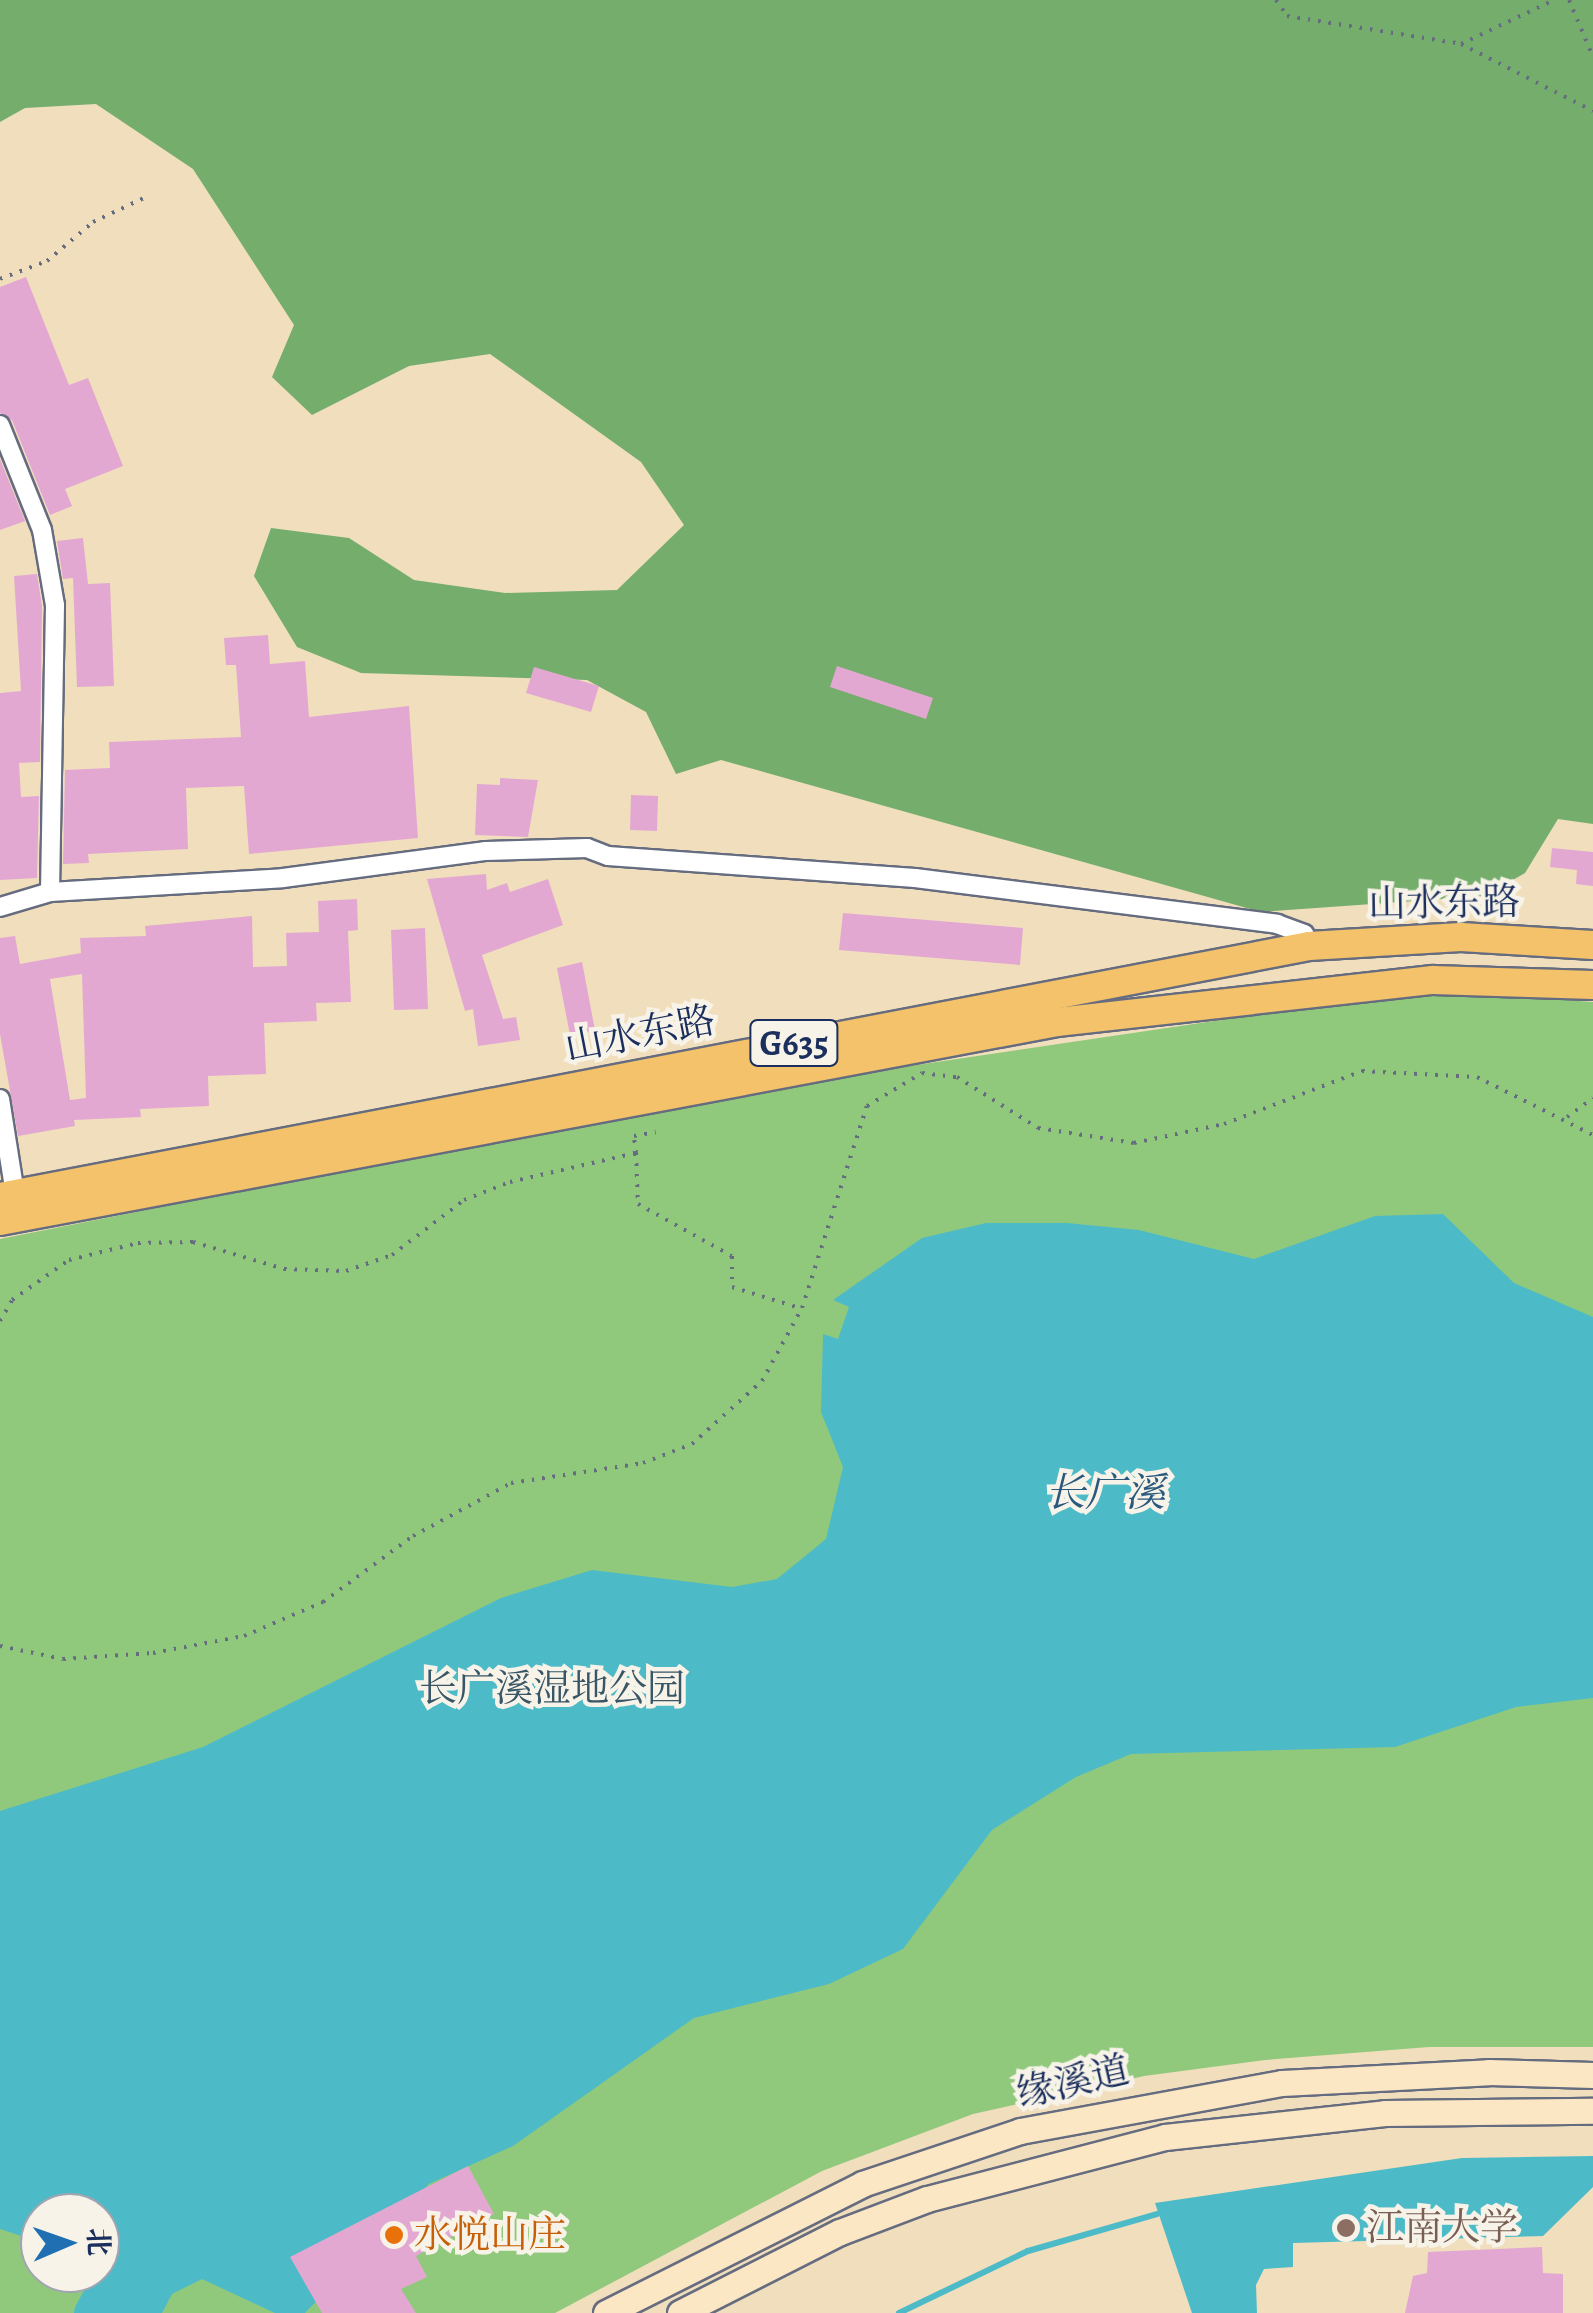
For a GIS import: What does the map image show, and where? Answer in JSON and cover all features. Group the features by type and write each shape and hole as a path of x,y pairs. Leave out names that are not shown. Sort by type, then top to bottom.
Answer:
{"highway":[{"name":"山水东路","path":"0,1222 1309,946 1461,938 1593,944"},
{"name":"山水东路","path":"7,1195 863,1042 1355,985 1432,980 1593,985"}],"main road":[{"name":"缘溪道","path":"606,2313 862,2184 1020,2131 1282,2083 1490,2072 1593,2075"},
{"name":"缘溪道","path":"680,2313 840,2232 927,2199 1094,2152 1164,2137 1366,2114 1593,2111"}],"street":[{"path":"0,425 42,530 55,605 50,892"},
{"path":"0,907 50,892 283,878 486,851 586,848 608,856 916,878 1277,924 1304,934 1309,946"},
{"path":"0,1100 7,1195"}],"path":[{"path":"1276,0 1287,16 1461,44 1593,111"},
{"path":"1461,44 1554,0"},
{"path":"1569,0 1593,57"},
{"path":"0,279 46,260 92,222 144,198"},
{"path":"0,1646 63,1659 153,1654 244,1636 323,1602 412,1536 510,1483 643,1463 692,1444 762,1381 802,1308 868,1106 922,1074 958,1076 1038,1128 1134,1142 1224,1124 1362,1071 1477,1077 1567,1118 1593,1135"},
{"path":"1567,1118 1593,1098"},
{"path":"656,1132 634,1136 638,1204 732,1256 732,1288 802,1308"},
{"path":"0,1321 12,1300 70,1260 138,1242 194,1242 284,1269 346,1272 392,1256 464,1200 510,1182 636,1154"}],"green space":[{"path":"0,0 1593,0 1593,824 1558,819 1525,873 1485,896 1261,912 721,760 676,774 646,712 587,680 361,673 297,647 254,576 271,528 349,538 414,580 505,593 617,590 684,525 641,462 490,354 409,366 312,415 272,377 294,325 193,169 96,104 25,108 0,122"},
{"name":"长广溪湿地公园","path":"1487,994 1593,1002 1593,2047 1429,2047 1265,2060 1144,2076 973,2114 822,2171 555,2313 0,2313 0,1239 760,1088 1370,998"}],"water":[{"name":"长广溪","path":"1443,1214 1514,1283 1593,1317 1593,1698 1516,1707 1395,1747 1131,1754 1076,1777 992,1830 903,1949 829,1984 694,2018 513,2146 429,2184 305,2313 275,2313 202,2279 172,2294 162,2313 103,2313 109,2293 120,2293 120,2193 20,2193 20,2236 0,2229 0,1811 203,1747 501,1598 592,1570 732,1587 777,1579 826,1539 843,1467 821,1412 823,1334 838,1339 849,1307 833,1300 922,1238 986,1223 1067,1223 1139,1230 1254,1259 1375,1216"},
{"path":"1593,2156 1593,2187 1543,2236 1293,2243 1293,2267 1264,2269 1256,2285 1257,2313 1192,2313 1155,2203 1462,2158"}],"building":[{"path":"26,277 69,385 88,378 123,466 65,489 72,506 50,515 12,420 0,413 0,287"},
{"path":"0,459 25,521 0,530"},
{"path":"83,538 88,584 110,583 114,686 77,687 73,578 63,579 57,541"},
{"path":"37,574 42,606 40,762 19,763 21,797 39,796 37,878 0,880 0,693 21,691 14,576"},
{"path":"268,635 270,664 305,661 309,717 409,706 418,838 249,854 244,786 186,788 188,849 88,854 89,863 63,864 65,770 110,768 109,742 241,737 236,665 226,665 224,638"},
{"path":"837,666 933,698 926,719 830,687"},
{"path":"534,667 599,686 591,712 526,693"},
{"path":"500,778 538,780 528,837 475,835 477,784 500,785"},
{"path":"631,795 658,796 657,831 630,830"},
{"path":"1552,848 1593,852 1593,886 1576,884 1577,870 1550,867"},
{"path":"486,874 487,890 507,883 510,892 548,879 563,925 482,955 503,1019 516,1017 520,1040 478,1046 473,1009 465,1011 427,879"},
{"path":"357,899 358,930 348,931 351,1002 316,1003 317,1021 264,1023 266,1074 208,1076 209,1106 140,1109 141,1117 74,1120 75,1126 18,1136 0,1034 0,938 15,936 20,964 81,953 80,938 146,936 145,926 252,916 253,967 287,966 286,933 319,932 318,901","holes":["82,974 86,1098 70,1100 50,979"]},
{"path":"843,913 1023,928 1020,965 839,950"},
{"path":"425,928 428,1009 394,1010 391,930"},
{"path":"582,962 595,1030 570,1035 557,968"},
{"name":"水悦山庄","path":"468,2166 494,2214 416,2256 427,2277 401,2289 416,2313 322,2313 290,2257"},
{"path":"1542,2247 1543,2273 1563,2274 1563,2313 1405,2313 1413,2276 1427,2273 1428,2252"}],"waterway":[{"path":"899,2313 1028,2251 1157,2214"},
{"path":"91,2313 127,2245"}],"place":[{"name":"江南大学","path":"1346,2228"},
{"name":"水悦山庄","path":"394,2235"}]}
